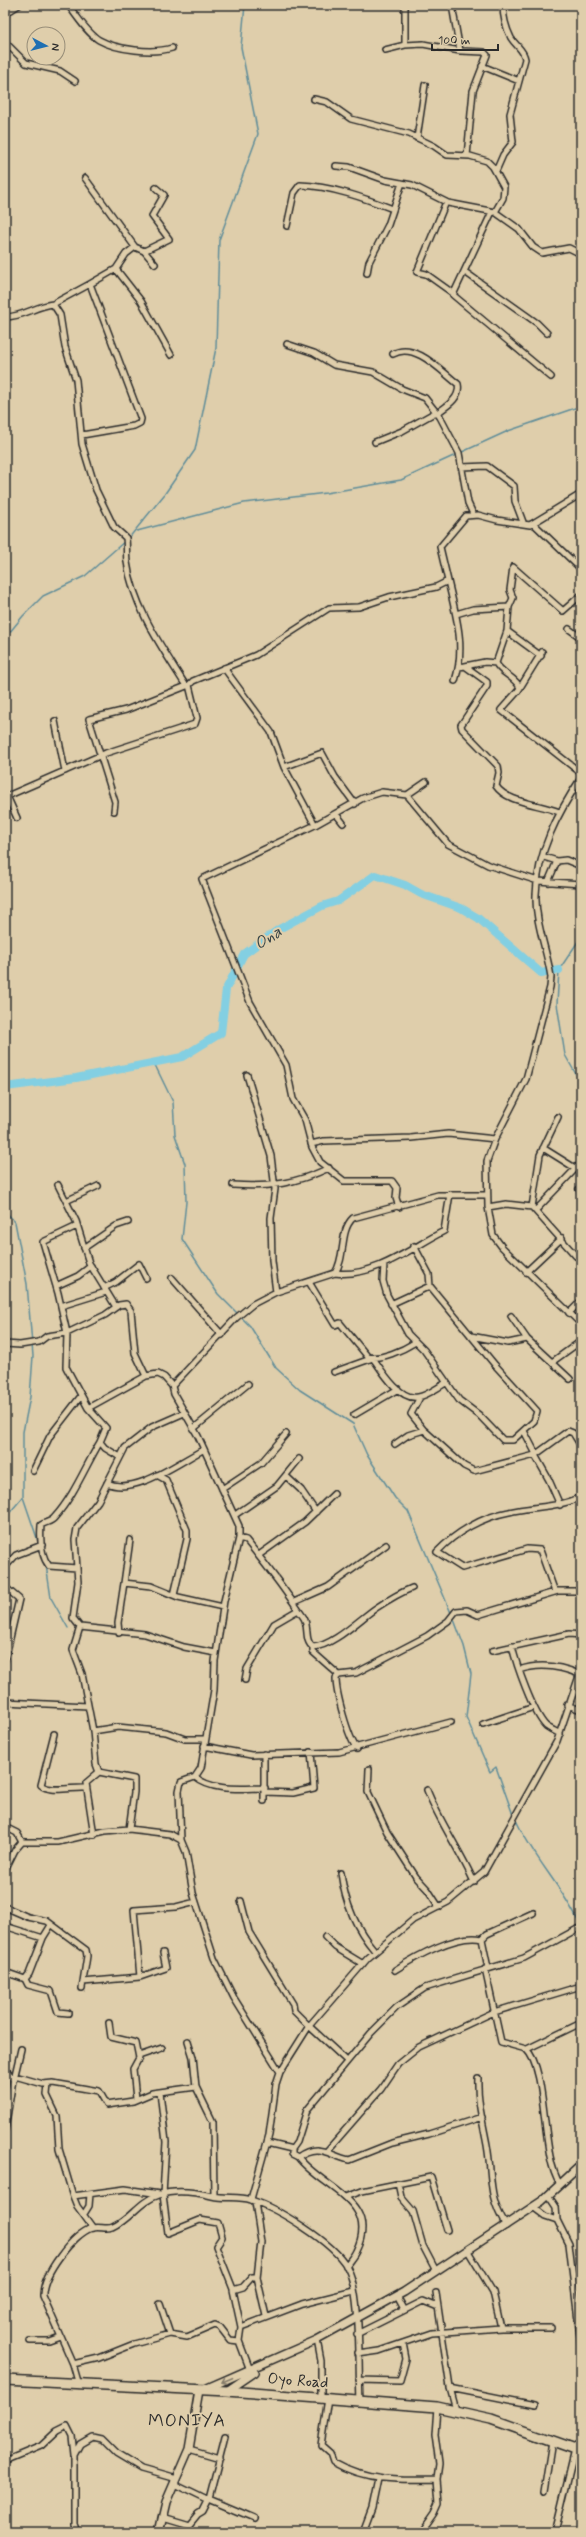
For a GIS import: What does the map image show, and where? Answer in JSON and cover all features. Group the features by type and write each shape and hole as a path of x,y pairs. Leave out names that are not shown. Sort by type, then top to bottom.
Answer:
{"highway":[{"name":"Oyo Road","path":"5,2380 79,2385 227,2391 239,2388 324,2398 437,2407 491,2419 578,2450"}],"main road":[{"path":"159,2532 162,2517 189,2450 202,2390 317,2340 356,2320 397,2296 468,2251 533,2207 581,2165"},
{"path":"239,2388 252,2374 301,2347"}],"street":[{"path":"5,14 19,5"},
{"path":"68,5 100,40 132,50 150,52 172,48"},
{"path":"405,5 405,45"},
{"path":"452,5 460,51"},
{"path":"496,171 503,155 513,142 510,114 519,81 524,54 511,38 505,21 504,6 510,5"},
{"path":"5,42 30,65 60,71 75,81"},
{"path":"385,50 405,45 432,45 442,49 486,53 487,58 482,66 473,90 467,156"},
{"path":"482,66 519,81"},
{"path":"417,138 425,85"},
{"path":"314,99 326,102 351,119 417,138 434,146 447,155 467,156 487,161 496,171 504,190 454,294"},
{"path":"336,166 349,167 385,180 402,183 429,193 446,202 494,212 519,229 533,247 540,252 547,253 570,248 581,254"},
{"path":"85,178 135,247 144,251 155,264"},
{"path":"368,273 370,262 379,245 402,183"},
{"path":"287,226 294,193 300,186 315,186 352,195 393,209"},
{"path":"144,251 169,239 152,216 164,194 156,188"},
{"path":"446,202 417,272 426,274 454,294 454,297 480,316 551,377"},
{"path":"5,317 19,317 44,305 53,304 116,269 126,254 135,247"},
{"path":"116,269 141,301 171,356"},
{"path":"465,272 537,323 547,333"},
{"path":"82,434 132,426 140,423 141,419 90,284"},
{"path":"17,818 6,796 128,744 195,724 197,718 188,685 160,645 142,610 127,563 126,538 114,527 96,490 82,444 76,380 65,347 60,316 53,304"},
{"path":"286,344 314,353 334,365 373,372 402,389 425,398 437,412 459,452 461,467 473,514"},
{"path":"375,442 402,431 437,412 457,397 460,390 458,384 422,356 401,351 393,354"},
{"path":"461,467 487,466 514,486 515,501 523,522"},
{"path":"534,524 581,494"},
{"path":"454,681 459,667 461,646 456,614 440,549 441,544 451,535 463,518 473,514 497,520 534,524 581,569"},
{"path":"520,688 518,684 500,670 496,663 506,631 509,607 513,598 510,590 513,567 563,612 581,595"},
{"path":"114,811 115,802 89,720 126,710 188,685 196,679 261,653 272,643 329,608 359,607 389,597 436,587 448,581"},
{"path":"456,614 473,609 509,607"},
{"path":"569,629 580,637 581,650"},
{"path":"506,631 542,654 520,688 501,710 581,773"},
{"path":"459,667 485,662 496,663"},
{"path":"465,666 480,675 487,682 487,686 462,722 462,729 498,766 500,773 496,786 499,790 528,803 543,805 559,812"},
{"path":"224,668 271,732 284,767 315,825"},
{"path":"55,721 65,771"},
{"path":"284,767 322,753 335,777 355,804"},
{"path":"581,778 559,812 538,880 537,909 551,977 540,1032 526,1079 495,1140 487,1161 487,1195 493,1235 526,1272 581,1324"},
{"path":"399,1207 396,1198 397,1188 392,1181 346,1182 320,1162 311,1144 305,1120 289,1088 286,1065 250,1002 202,879 315,825 355,804 363,798 382,792 407,795 426,782"},
{"path":"407,795 420,813 453,848 488,865 538,880 581,884"},
{"path":"336,814 344,823"},
{"path":"544,857 557,861 564,860 581,866"},
{"path":"548,882 557,861"},
{"path":"247,1075 249,1089 270,1152 274,1184 270,1233 276,1292"},
{"path":"534,1208 538,1163 543,1148 558,1117"},
{"path":"311,1144 324,1141 411,1138 437,1134 495,1140"},
{"path":"543,1148 575,1168"},
{"path":"534,1208 581,1163"},
{"path":"233,1185 274,1184 301,1181 329,1168"},
{"path":"58,1185 77,1226 91,1266 116,1306"},
{"path":"66,1201 98,1186"},
{"path":"335,1273 343,1252 349,1222 359,1215 399,1207 420,1199 450,1194 487,1195"},
{"path":"172,1386 252,1304 276,1292 335,1273 347,1275 384,1264 414,1246 444,1231 450,1194"},
{"path":"488,1207 506,1204 534,1208 562,1238 576,1256"},
{"path":"84,1248 116,1226 128,1222"},
{"path":"77,1226 43,1242 56,1286 67,1332 66,1366 88,1408 107,1429 89,1458 83,1476 53,1520 41,1525 45,1562 49,1566 77,1568"},
{"path":"526,1272 562,1238"},
{"path":"384,1264 383,1280 391,1304 414,1343 424,1350 459,1400 479,1415 503,1440 511,1441 537,1418 537,1410 471,1336 430,1286 429,1274 414,1246"},
{"path":"61,1306 105,1290 139,1264 146,1278"},
{"path":"56,1286 78,1276 91,1266"},
{"path":"172,1278 222,1335"},
{"path":"309,1282 335,1325 340,1323 368,1358 373,1358 398,1389 412,1397 420,1397 446,1383"},
{"path":"391,1304 430,1286"},
{"path":"569,1313 581,1301"},
{"path":"5,1344 34,1344 42,1341 47,1336 67,1332 105,1315 116,1306 123,1304 130,1307 132,1342 146,1376"},
{"path":"511,1316 527,1339 570,1379"},
{"path":"471,1336 508,1343 527,1339"},
{"path":"552,1362 581,1341"},
{"path":"334,1372 373,1358 402,1350 414,1343"},
{"path":"88,1408 146,1376 162,1375 172,1386 174,1394 193,1429 239,1526 239,1538 223,1607 216,1653 214,1690 204,1739 201,1768 195,1777 181,1782 179,1791 181,1840"},
{"path":"193,1429 248,1384"},
{"path":"354,1416 398,1389"},
{"path":"33,1471 50,1436 81,1396"},
{"path":"420,1397 411,1414 423,1429 469,1470 474,1471 536,1454 568,1431 573,1433 581,1446"},
{"path":"184,1413 152,1428 132,1441 120,1457 98,1501 77,1528 77,1589 73,1618 80,1627 157,1637 184,1647 216,1653"},
{"path":"395,1444 423,1429"},
{"path":"524,1431 560,1505"},
{"path":"222,1489 261,1463 286,1434"},
{"path":"100,1442 105,1448 120,1457"},
{"path":"108,1483 124,1486 146,1481 203,1450"},
{"path":"234,1515 277,1486 299,1459"},
{"path":"157,1475 166,1480 187,1530 188,1539 174,1595"},
{"path":"286,1476 301,1490 316,1512"},
{"path":"259,1555 316,1512 334,1494"},
{"path":"555,1592 540,1550 527,1549 462,1568 437,1552 468,1528 487,1517 510,1511 560,1505 581,1497"},
{"path":"239,1538 246,1540 259,1555 294,1602 306,1622 308,1641 313,1647 313,1652 339,1675 356,1673 427,1636 448,1621 456,1610 467,1610 478,1615 555,1592 581,1591"},
{"path":"119,1632 118,1623 130,1540"},
{"path":"5,1567 16,1555 42,1545"},
{"path":"294,1602 328,1587 386,1545"},
{"path":"124,1583 151,1586 174,1595 223,1607"},
{"path":"5,1587 19,1599 5,1660"},
{"path":"313,1647 332,1639 359,1622 388,1600 412,1588"},
{"path":"245,1680 247,1669 269,1630 274,1624 298,1610"},
{"path":"80,1627 74,1650 82,1674 93,1731 96,1764 99,1772"},
{"path":"492,1651 512,1646 546,1641 569,1634 581,1635"},
{"path":"512,1646 519,1670 534,1707 547,1726 560,1734"},
{"path":"266,2316 257,2277 261,2242 253,2201 267,2142 276,2084 280,2072 310,2026 375,1951 413,1920 439,1906 474,1882 487,1867 560,1734 567,1705 580,1672 536,1664 519,1670"},
{"path":"339,1675 336,1678 338,1697 352,1742 357,1749"},
{"path":"5,1709 5,1701 88,1706"},
{"path":"567,1705 581,1710"},
{"path":"483,1724 534,1707"},
{"path":"204,1746 245,1755 339,1752 357,1749 451,1722"},
{"path":"93,1731 118,1727 166,1732 185,1739 204,1739"},
{"path":"54,1734 41,1785 52,1790 66,1787 86,1788"},
{"path":"195,1777 203,1784 228,1788 293,1793 314,1788 311,1752"},
{"path":"264,1754 264,1801"},
{"path":"369,1769 368,1792 387,1832 416,1878 428,1890 439,1906"},
{"path":"94,1834 86,1788 87,1780 99,1772 134,1778 134,1792 129,1829"},
{"path":"427,1790 442,1826 474,1882"},
{"path":"5,1827 17,1833 22,1842"},
{"path":"5,1870 15,1850 22,1842 58,1842 94,1834 129,1829 170,1834 181,1840 185,1845 190,1880 214,1958 227,1983 280,2072"},
{"path":"341,1873 350,1914 364,1938 375,1951"},
{"path":"241,1901 249,1932 294,2011 347,2061"},
{"path":"140,1977 134,1910 176,1907 196,1902"},
{"path":"5,1907 52,1925 86,1950 87,1956 82,1988"},
{"path":"482,1939 487,1934 532,1913"},
{"path":"25,1979 29,1974 43,1938 52,1925"},
{"path":"5,1926 43,1938"},
{"path":"292,2152 297,2142 307,2110 386,2016 425,1988 486,1968 524,1958 579,1928"},
{"path":"325,1937 335,1947 363,1964"},
{"path":"395,1970 437,1947 471,1938 482,1939"},
{"path":"482,1939 494,2012 501,2042 527,2050 581,2023"},
{"path":"83,1982 140,1977 166,1968 163,1953"},
{"path":"5,1972 25,1979 28,1985 51,1991 58,2012 68,2013"},
{"path":"327,2151 381,2089 398,2064 420,2047 494,2012 581,1986"},
{"path":"109,2023 111,2037 135,2041 139,2056 133,2069 136,2099"},
{"path":"188,2041 193,2057 196,2087 213,2122 214,2196"},
{"path":"139,2056 162,2048"},
{"path":"5,2129 21,2049"},
{"path":"527,2050 536,2069 554,2166 560,2184"},
{"path":"5,2067 14,2078 48,2084 53,2082 99,2091 107,2104 136,2099 160,2092 196,2087"},
{"path":"478,2078 492,2197 506,2226"},
{"path":"48,2084 48,2095 57,2116 59,2149 73,2196 77,2206 93,2228"},
{"path":"160,2092 166,2142 162,2194 168,2233 200,2220 220,2224 222,2237 216,2246 233,2289 241,2327 239,2341 250,2370"},
{"path":"292,2152 314,2148 322,2152 327,2151 349,2160 392,2142 429,2134 482,2117"},
{"path":"267,2142 292,2152 325,2182 357,2207 363,2221 356,2250 346,2266"},
{"path":"346,2197 362,2190 431,2178 448,2230"},
{"path":"398,2183 401,2197 412,2211 423,2246 436,2271"},
{"path":"73,2196 136,2189 162,2194"},
{"path":"79,2385 73,2364 43,2296 45,2281 56,2261 84,2232 93,2228 111,2228 124,2221 134,2208 162,2194 178,2191 253,2201 273,2208 336,2253 346,2266 354,2291 360,2401"},
{"path":"84,2214 88,2206 90,2194"},
{"path":"548,2195 556,2207 557,2220 569,2244 581,2346"},
{"path":"533,2207 545,2216 557,2220"},
{"path":"468,2251 493,2292 501,2328"},
{"path":"233,2289 243,2286 252,2277 257,2277"},
{"path":"241,2327 266,2316 302,2304 354,2291"},
{"path":"436,2293 450,2388 456,2410"},
{"path":"397,2296 404,2308"},
{"path":"357,2334 404,2308 423,2300 438,2307"},
{"path":"160,2304 170,2334"},
{"path":"73,2364 98,2358 134,2344 170,2334 188,2337 215,2325 220,2327 230,2340 239,2341"},
{"path":"358,2354 379,2351 442,2332 501,2328 551,2328"},
{"path":"30,2340 49,2341 60,2337"},
{"path":"317,2340 321,2361 324,2398 321,2440 323,2448 330,2453 333,2462 341,2467 378,2479 437,2479"},
{"path":"359,2380 400,2381 406,2359 403,2343"},
{"path":"450,2388 535,2405"},
{"path":"420,2532 438,2507 437,2479 439,2465 436,2435 437,2407"},
{"path":"5,2461 41,2446 57,2431 67,2426 72,2436 74,2456 74,2524 77,2532"},
{"path":"162,2517 189,2525 198,2514 203,2511 208,2499 225,2436"},
{"path":"74,2456 80,2444 97,2437 116,2454 141,2469 175,2482 208,2499 254,2518"},
{"path":"544,2492 552,2441"},
{"path":"189,2450 220,2458"},
{"path":"555,2532 578,2450"},
{"path":"364,2532 372,2508 378,2479"}],"waterway":[{"path":"128,539 164,495 195,450 216,348 219,240 258,134 241,47 245,5"},
{"path":"137,531 244,503 326,493 401,480 508,431 581,406"},
{"path":"5,638 23,616 43,596 85,576 125,541"},
{"name":"Ona","path":"5,1087 76,1078 182,1057 221,1033 226,989 244,954 279,929 322,906 338,901 375,875 405,885 421,894 461,908 478,918 541,973 559,970"},
{"path":"581,937 559,970 557,1004 565,1055 581,1083"},
{"path":"154,1063 173,1102 175,1135 185,1164 186,1202 182,1239 218,1294 238,1314"},
{"path":"5,1211 15,1222 27,1284 33,1356 30,1397 23,1432 23,1497 38,1541"},
{"path":"241,1317 250,1326 276,1368 300,1390 353,1424 367,1455 395,1498 408,1511 451,1613"},
{"path":"5,1518 23,1497"},
{"path":"46,1565 51,1598 68,1628"},
{"path":"453,1617 464,1646 471,1674 466,1717 490,1772 496,1767 513,1815"},
{"path":"516,1820 523,1834 565,1898 580,1925"}],"district":[{"name":"MONIYA","path":"187,2421"}]}
